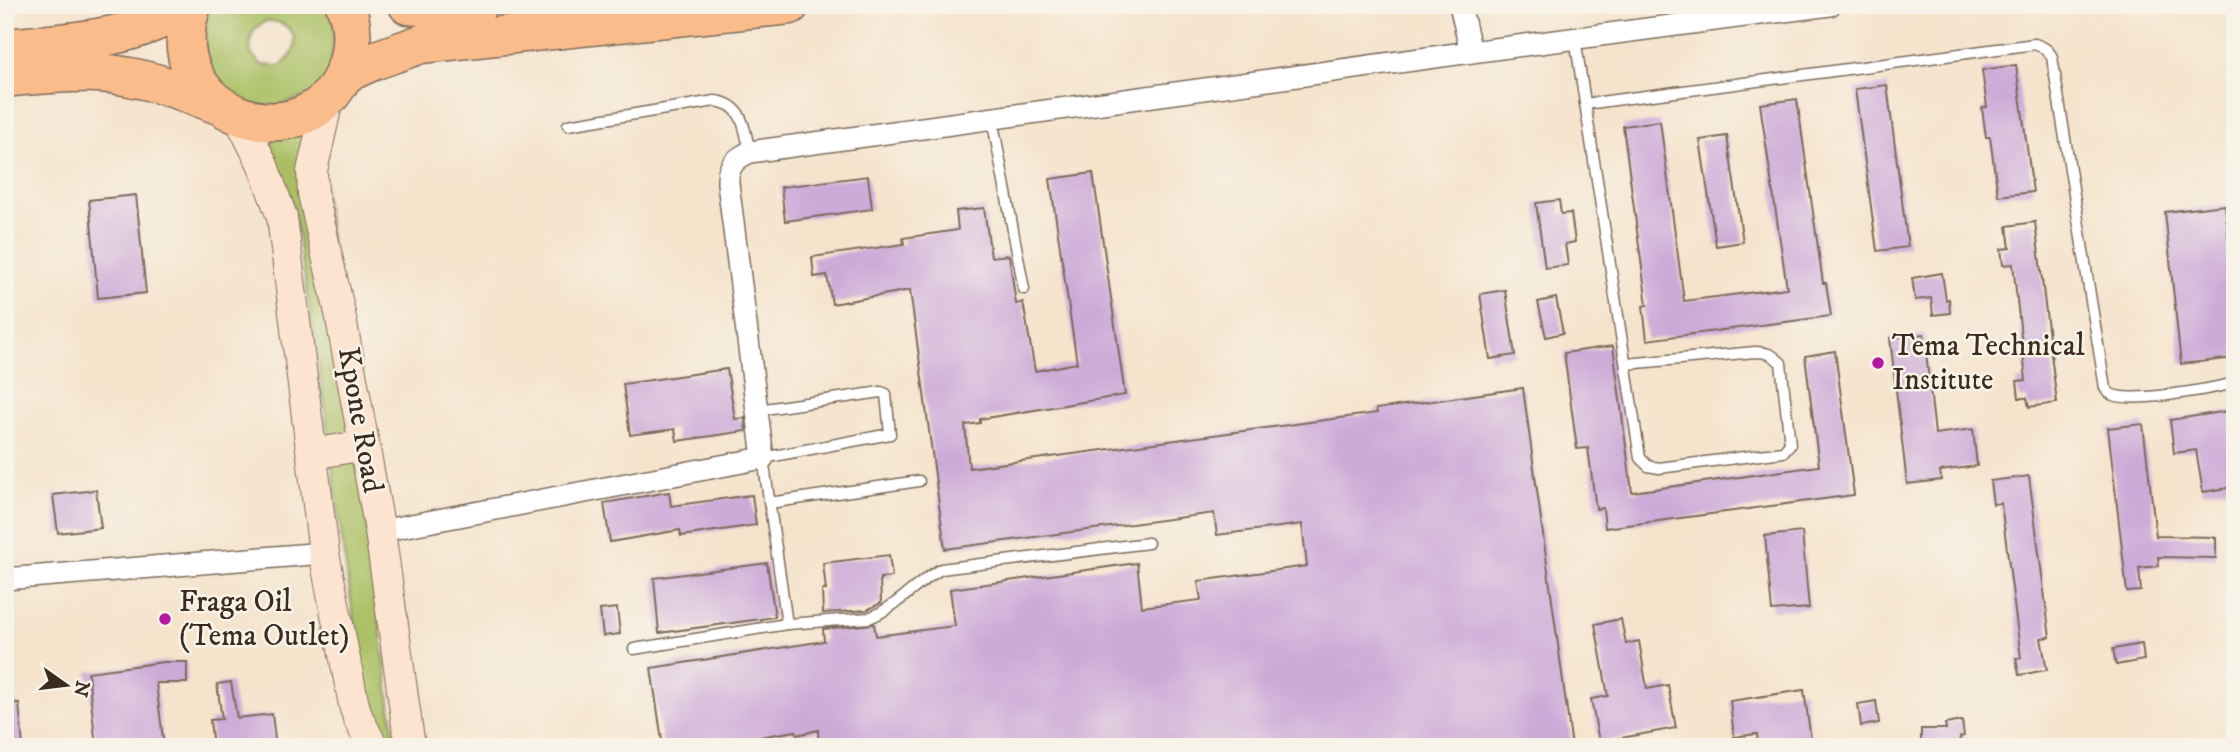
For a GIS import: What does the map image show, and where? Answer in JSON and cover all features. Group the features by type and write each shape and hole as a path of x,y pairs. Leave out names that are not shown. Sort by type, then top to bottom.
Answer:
{"highway":[{"path":"5,48 135,31 172,15 185,5"},
{"path":"192,5 185,44 190,67 200,87 228,111"},
{"path":"336,85 350,54 352,32 345,5"},
{"path":"408,5 444,8 478,5"},
{"path":"5,79 98,73 133,78 173,88 259,122 278,122 297,117 314,108 336,85 373,61 421,44 790,5"}],"main road":[{"name":"Kpone Road","path":"336,85 312,171 313,194 340,313 380,531 410,747"},
{"name":"Kpone Road","path":"228,111 262,163 282,217 324,552 354,705 373,747"},
{"path":"313,454 364,445"}],"street":[{"path":"1460,5 1471,52"},
{"path":"380,531 762,458 727,174 739,157 750,152 1575,38 1721,13 1830,5"},
{"path":"5,579 324,552"}],"lane":[{"path":"1575,38 1640,458 1648,466 1658,468 1783,452 1790,444 1781,363 1773,355 1755,352 1626,363"},
{"path":"1585,104 2035,44 2041,46 2049,51 2052,57 2105,388 2116,396 2129,397 2194,392 2235,383"},
{"path":"568,125 715,100 733,106 739,114 750,152"},
{"path":"992,118 1024,289"},
{"path":"758,410 881,392 886,394 890,434 762,458 787,625"},
{"path":"769,503 919,481"},
{"path":"634,649 787,625 869,618 880,614 941,569 1148,543"}],"green space":[{"path":"211,5 333,5 335,8 329,89 252,114 203,66 208,10","holes":["266,21 277,22 291,31 295,46 287,60 278,66 262,65 251,54 252,34"]},
{"path":"315,123 394,734 384,734 361,668 324,401 293,204 264,141"}],"building":[{"path":"2016,65 2033,192 1998,196 1990,137 1986,137 1982,108 1987,107 1982,70"},
{"path":"1887,85 1908,247 1877,251 1855,89"},
{"path":"1797,99 1823,283 1826,283 1831,316 1647,340 1643,306 1647,305 1623,126 1660,121 1684,301 1787,288 1760,104"},
{"path":"1727,136 1743,242 1716,246 1700,140"},
{"path":"1093,173 1125,395 980,419 980,423 965,425 969,468 1377,413 1376,409 1523,388 1572,747 819,747 818,730 698,747 663,747 651,668 824,641 823,629 874,624 876,636 955,626 950,589 1137,563 1142,607 1201,600 1198,581 1307,566 1302,524 1217,535 1214,513 945,549 910,290 832,304 827,275 814,277 812,257 904,244 903,238 958,230 956,211 984,208 991,257 1009,255 1016,304 1023,302 1035,371 1077,363 1050,179"},
{"path":"868,176 872,209 785,221 781,187"},
{"path":"136,195 146,293 98,298 89,200"},
{"path":"1559,200 1561,214 1571,213 1575,242 1565,244 1568,265 1545,268 1536,203"},
{"path":"2225,205 2235,300 2235,358 2181,364 2165,212"},
{"path":"2035,222 2057,403 2029,407 2027,398 2019,398 2017,381 2026,380 2013,264 2003,265 2001,249 2010,248 2007,226"},
{"path":"1942,273 1950,313 1933,315 1931,298 1915,300 1912,278"},
{"path":"1505,290 1515,355 1490,359 1480,294"},
{"path":"1556,298 1563,333 1546,337 1538,302"},
{"path":"1924,334 1935,434 1973,429 1977,466 1940,471 1941,480 1907,484 1890,338"},
{"path":"1613,346 1632,492 1819,466 1805,356 1835,351 1854,495 1605,528 1603,508 1596,509 1588,448 1577,449 1564,353"},
{"path":"727,369 735,419 745,418 746,431 677,441 675,429 630,435 623,384"},
{"path":"2235,410 2235,487 2203,492 2196,450 2174,453 2170,420"},
{"path":"2143,424 2156,536 2216,537 2216,558 2158,557 2159,566 2139,568 2141,591 2127,592 2108,428"},
{"path":"2029,476 2050,637 2041,638 2047,670 2019,675 2016,658 2021,658 2001,503 1993,504 1990,481"},
{"path":"96,490 101,528 58,533 53,495"},
{"path":"669,492 671,506 752,495 756,525 681,536 680,530 610,542 604,503"},
{"path":"1802,532 1809,608 1772,611 1765,536"},
{"path":"889,555 892,577 880,578 881,603 867,610 823,613 822,590 826,590 823,563"},
{"path":"767,563 775,617 659,633 654,578"},
{"path":"617,608 620,634 603,636 600,610"},
{"path":"1621,619 1626,644 1639,641 1647,689 1668,685 1676,728 1599,742 1591,699 1608,696 1595,624"},
{"path":"2142,644 2144,660 2116,665 2113,649"},
{"path":"164,662 187,662 187,683 156,683 164,747 96,747 88,672"},
{"path":"231,682 237,718 272,714 276,747 213,747 210,720 222,719 217,684"},
{"path":"1804,690 1812,747 1758,747 1757,734 1734,737 1730,701"},
{"path":"1876,701 1879,723 1861,726 1858,704"},
{"path":"19,703 23,747 5,747 5,704"},
{"path":"1962,721 1964,736 1960,737 1961,747 1921,747 1921,729 1946,729 1945,724"}],"place":[{"name":"Tema Technical Institute","path":"1878,363"},
{"name":"Fraga Oil (Tema Outlet)","path":"165,619"}]}
